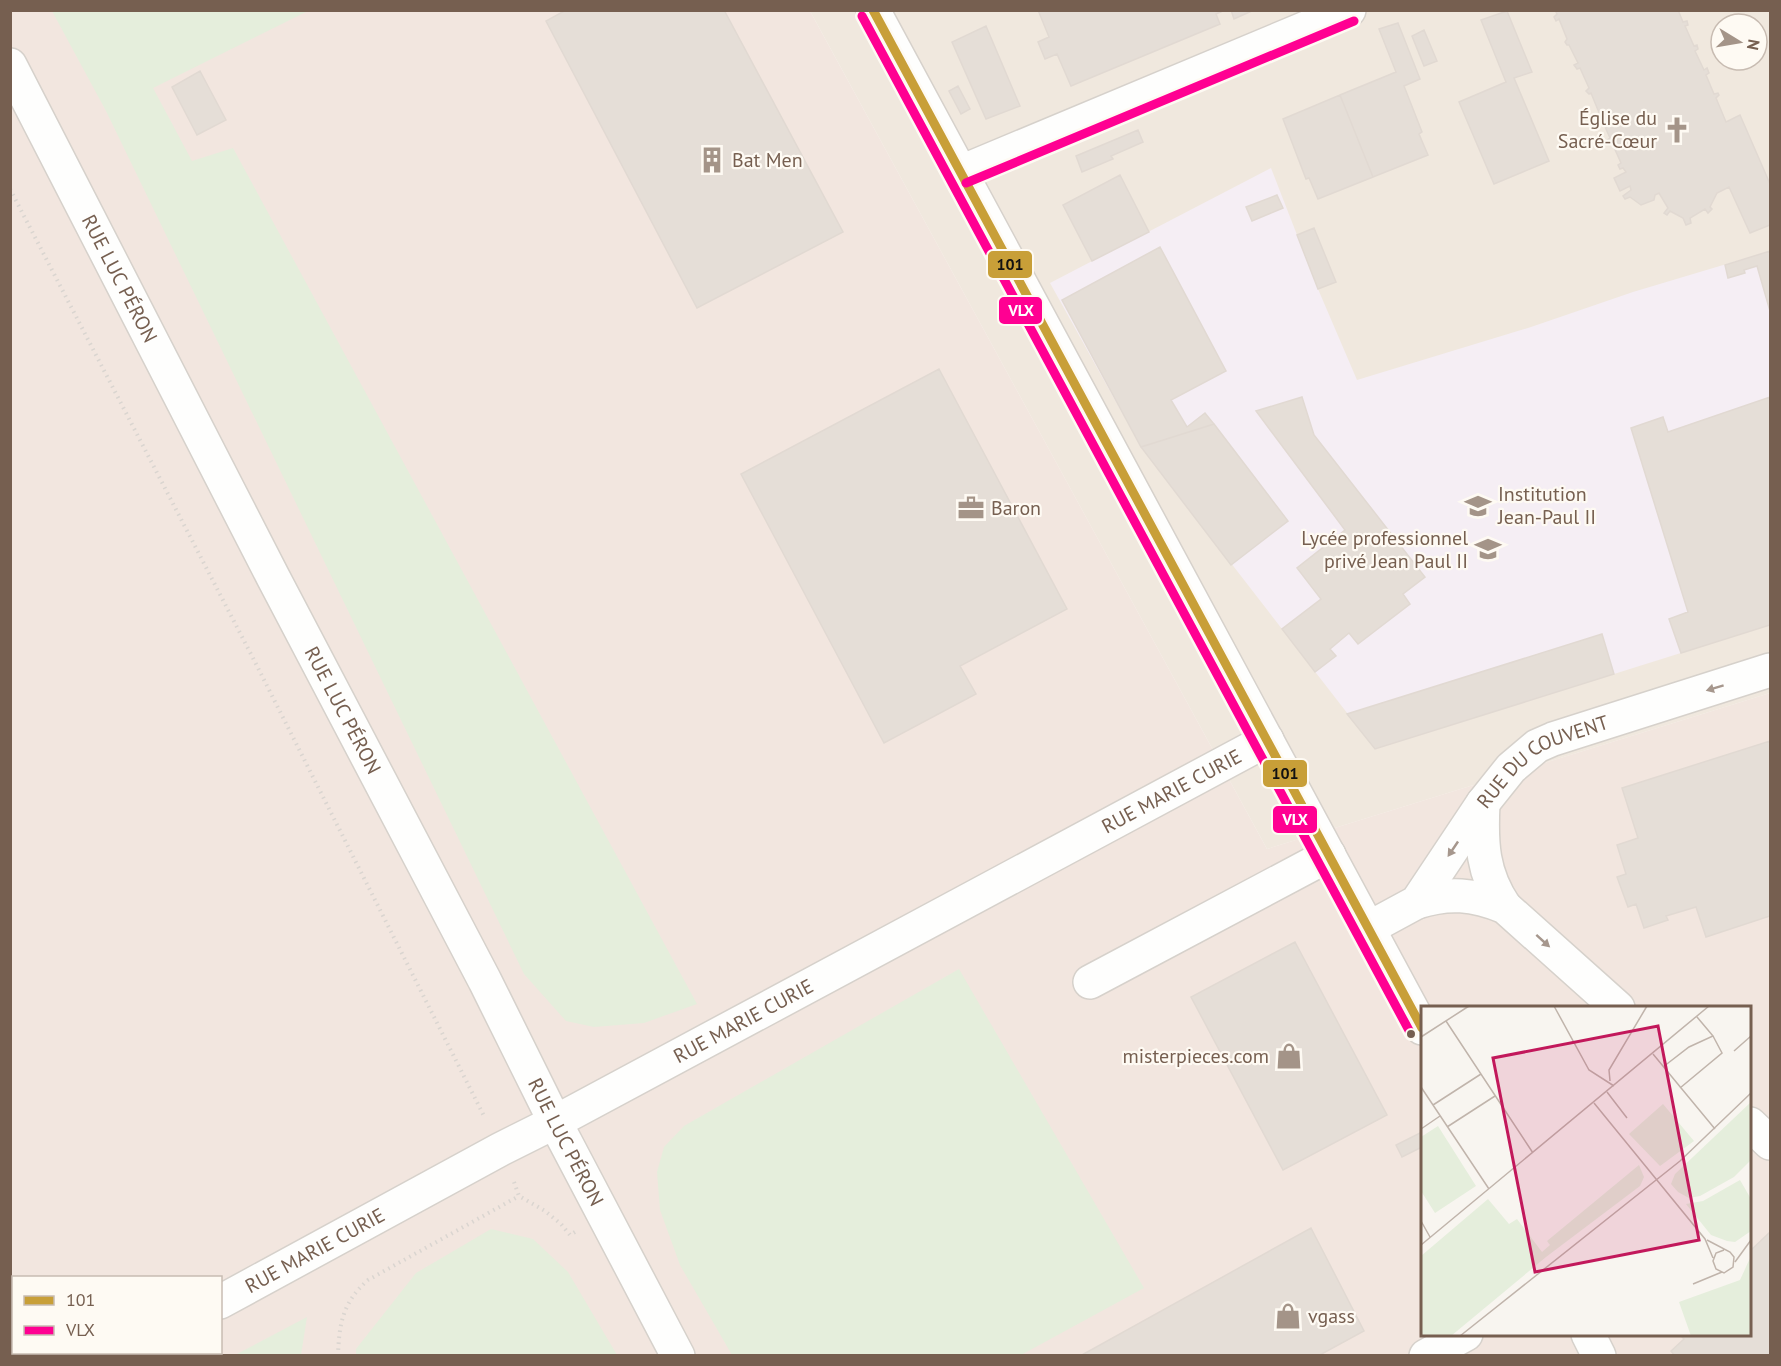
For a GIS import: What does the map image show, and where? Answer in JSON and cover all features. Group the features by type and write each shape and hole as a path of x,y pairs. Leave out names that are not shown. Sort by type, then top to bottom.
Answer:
{"street":[{"path":"873,10 1421,1026"},
{"path":"961,172 1349,10"},
{"name":"RUE LUC PÉRON","path":"10,65 273,577 485,981 603,1216 678,1356"},
{"name":"RUE DU COUVENT","path":"1369,928 1416,902 1483,803 1511,768 1537,746 1770,670"},
{"name":"RUE MARIE CURIE","path":"222,1301 501,1149 1267,740"},
{"path":"1483,803 1484,861 1495,892 1505,907 1616,1006"},
{"path":"1090,981 1329,855"},
{"path":"1416,902 1435,897 1462,895 1505,907"},
{"path":"1751,1126 1770,1143"},
{"path":"1589,1336 1599,1356"}],"path":[{"path":"10,189 411,968 501,1149 519,1196 546,1211 570,1235 603,1216"},
{"path":"338,1356 342,1318 356,1290 368,1280 519,1196"}],"shaded area":[{"path":"10,11 810,11 1267,849 1770,693 1770,1355 11,1355"},
{"path":"810,11 1770,11 1770,693 1267,849"},
{"name":"Institution Jean-Paul II","path":"1271,168 1318,289 1357,380 1770,251 1770,625 1375,749 1141,447 1050,283"}],"green space":[{"path":"52,11 308,11 153,88 192,161 233,148 697,1004 644,1023 594,1027 566,1021 524,974 106,111"},
{"path":"959,969 1144,1288 1021,1355 732,1355 680,1265 660,1210 657,1172 664,1147 684,1126"},
{"path":"491,1229 533,1239 568,1272 617,1355 356,1355 356,1349 416,1273"},
{"path":"307,1317 301,1355 235,1355"}],"building":[{"name":"Bat Men","path":"566,10 724,10 843,232 697,308 546,21"},
{"path":"1038,10 1225,10 1216,14 1220,24 1071,86 1057,54 1045,59 1038,42 1049,37"},
{"path":"1231,10 1254,10 1234,19"},
{"name":"Église du Sacré-Cœur","path":"1555,10 1678,10 1683,22 1687,21 1688,25 1685,26 1694,46 1697,45 1698,49 1695,51 1704,70 1707,68 1709,73 1706,75 1714,94 1719,95 1716,98 1726,122 1740,115 1770,184 1770,225 1750,233 1729,187 1717,193 1710,207 1712,209 1708,213 1705,209 1690,218 1691,223 1686,225 1683,218 1670,211 1667,215 1664,213 1668,208 1659,193 1655,195 1654,200 1641,205 1630,197 1625,199 1623,196 1631,190 1630,186 1620,191 1614,178 1626,172 1618,165 1621,163 1612,143 1608,144 1606,141 1610,138 1601,118 1599,120 1597,116 1600,115 1591,93 1586,91 1589,88 1580,68 1577,69 1574,65 1578,63 1569,45 1565,42 1567,39 1559,19 1556,21 1554,17 1557,14"},
{"path":"1507,11 1532,72 1514,78 1549,161 1494,184 1459,102 1506,82 1481,20"},
{"path":"1398,23 1420,79 1404,86 1422,132 1419,134 1428,155 1373,177 1340,95 1396,72 1379,29"},
{"path":"986,26 1020,106 986,119 952,42"},
{"path":"1424,30 1437,61 1424,66 1412,36"},
{"path":"200,71 226,120 197,135 172,87"},
{"path":"958,86 970,109 961,114 949,91"},
{"path":"1340,95 1373,177 1318,199 1309,178 1306,179 1283,119"},
{"path":"1138,130 1143,142 1111,156 1113,159 1082,172 1076,156"},
{"path":"1120,175 1149,232 1092,261 1063,205"},
{"path":"1277,195 1283,208 1252,221 1246,207"},
{"path":"1314,228 1336,282 1318,289 1297,235"},
{"path":"1160,247 1226,371 1171,400 1187,427 1205,413 1214,424 1141,447 1062,300"},
{"path":"1770,251 1770,311 1757,266 1744,270 1745,273 1728,278 1725,265"},
{"path":"939,369 1067,609 960,666 976,694 884,743 741,474"},
{"path":"1302,397 1314,435 1425,577 1403,594 1410,604 1358,644 1349,633 1330,649 1336,656 1315,672 1282,629 1321,599 1297,568 1345,530 1256,411"},
{"path":"1770,397 1770,625 1681,653 1669,619 1688,612 1631,428 1663,417 1668,432"},
{"path":"1214,424 1288,521 1231,565 1141,447"},
{"path":"1602,634 1614,674 1375,749 1347,714"},
{"path":"1770,741 1770,916 1706,937 1696,907 1666,916 1668,920 1644,928 1636,904 1628,907 1617,877 1626,874 1617,845 1638,838 1622,788"},
{"name":"misterpieces.com","path":"1295,942 1387,1115 1283,1170 1191,997"},
{"path":"1421,1132 1421,1148 1402,1157 1396,1145"},
{"path":"1311,1228 1364,1331 1318,1356 1080,1356"},
{"path":"1770,1232 1770,1356 1675,1356 1671,1351 1684,1339 1681,1336 1751,1336 1751,1250"}],"transit line":[{"name":"101","path":"873,10 1421,1026"},
{"name":"VLX","path":"862,16 1411,1034"},
{"name":"VLX","path":"966,183 1354,21"}],"place":[{"name":"Église du Sacré-Cœur","path":"1677,130"},
{"name":"Bat Men","path":"712,160"},
{"name":"Institution Jean-Paul II","path":"1478,506"},
{"name":"Baron","path":"971,508"},
{"name":"Lycée professionnel privé Jean Paul II","path":"1488,549"},
{"name":"misterpieces.com","path":"1289,1056"},
{"name":"vgass","path":"1288,1316"}]}
